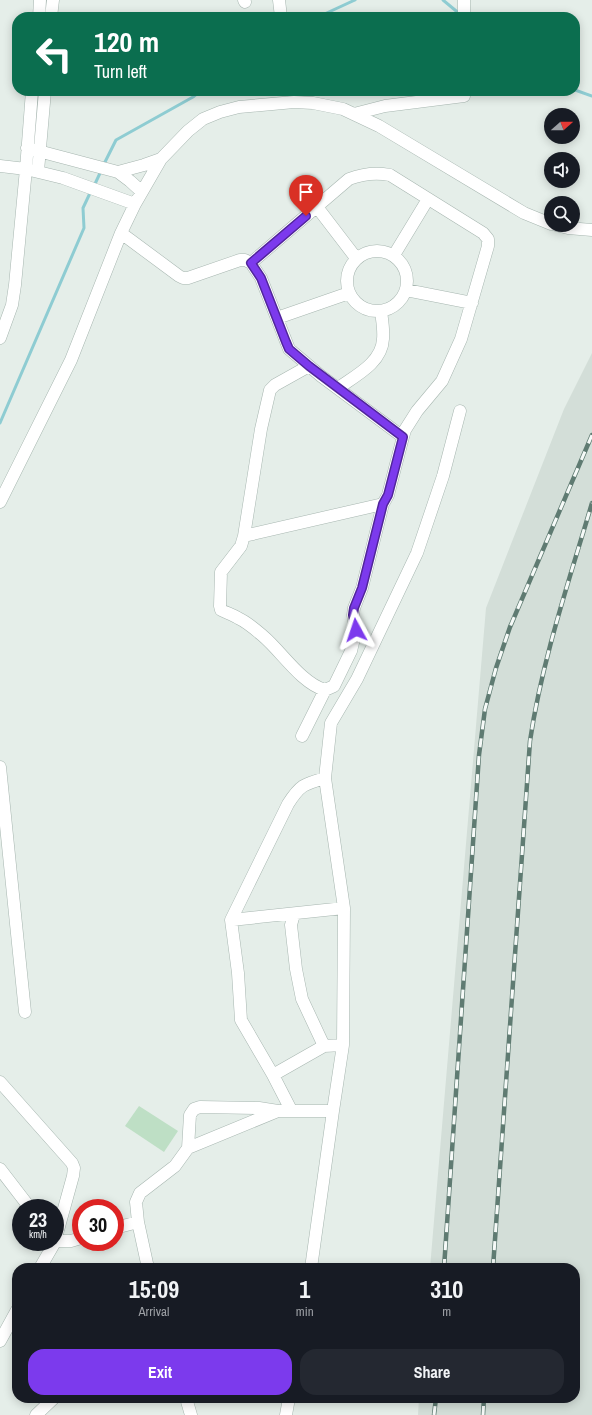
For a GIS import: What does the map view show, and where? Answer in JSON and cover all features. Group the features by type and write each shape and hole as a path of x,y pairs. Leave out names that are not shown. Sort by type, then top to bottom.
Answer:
{"street":[{"path":"39,12 40,0"},
{"path":"51,12 52,0"},
{"path":"464,0 464,12"},
{"path":"0,338 12,305 32,170 32,96"},
{"path":"33,150 44,96"},
{"path":"0,502 71,360 121,233 135,204 161,159 188,131 203,119 238,107 293,96 329,105 354,114 379,126 524,213 544,221"},
{"path":"354,114 384,106 464,96"},
{"path":"33,150 115,171 130,181 142,192"},
{"path":"115,171 138,167 161,159"},
{"path":"0,166 32,170 63,178 135,204"},
{"path":"251,263 349,179 356,176 369,174 380,173 390,175 483,233 488,239 488,246 461,339 442,381 417,411 405,430 388,495 383,504 362,588 354,608 353,615 356,630 351,651 334,686 325,690 320,689 304,676 264,637 239,618 222,610 220,606 221,572 241,546 244,536 261,429 270,390 275,385 309,366"},
{"path":"394,255 428,199"},
{"path":"317,207 356,258"},
{"path":"580,229 592,230"},
{"path":"121,233 183,278 188,278 240,260 245,260 251,263 261,278 289,349 309,366 403,437"},
{"path":"374,250 385,251 394,255 401,262 406,270 407,280 406,290 398,303 382,311 370,310 363,308 352,299 349,293 346,278 351,263 356,258 365,252 374,250"},
{"path":"406,290 472,303"},
{"path":"277,318 349,293"},
{"path":"338,388 372,363 378,356 383,339 382,311"},
{"path":"312,1263 343,1045 344,908 325,778 331,723 357,679 417,553 443,476 460,411"},
{"path":"244,536 383,504"},
{"path":"302,736 325,690"},
{"path":"0,767 25,1012"},
{"path":"291,1110 273,1075 241,1020 238,973 231,920 288,804 297,790 307,783 325,778"},
{"path":"231,920 344,908"},
{"path":"294,914 291,925 296,969 302,999 324,1046"},
{"path":"273,1075 324,1046 343,1045"},
{"path":"0,1082 72,1163 74,1168 73,1176 64,1208"},
{"path":"188,1148 190,1115 194,1109 200,1107 333,1111"},
{"path":"143,1263 136,1202 140,1193 175,1166 188,1148 278,1110"},
{"path":"0,1168 23,1199"},
{"path":"124,1226 138,1222"},
{"path":"43,1263 49,1251"},
{"path":"0,1341 12,1319"},
{"path":"36,1415 49,1403"},
{"path":"187,1403 190,1415"},
{"path":"286,1415 288,1403"}],"shaded area":[{"path":"592,353 592,1415 418,1415 419,1403 580,1403 580,1263 430,1263 486,608 564,409"}],"green space":[{"path":"139,1106 178,1131 164,1152 125,1126"}],"waterway":[{"path":"329,12 355,0"},
{"path":"443,0 457,12"},
{"path":"580,92 592,96"},
{"path":"103,166 116,140 194,96"},
{"path":"94,186 101,171"},
{"path":"0,423 84,228 83,208 91,191"}],"railway":[{"path":"444,1263 479,755 485,709 496,668 510,627 592,435"},
{"path":"493,1263 530,741 535,711 549,651 565,591 592,503"},
{"path":"434,1415 435,1403"},
{"path":"483,1415 484,1403"}],"route":[{"path":"306,216 251,263 261,278 289,349 321,376 403,437 388,495 383,504 362,588 354,608 353,615 356,630"}]}
